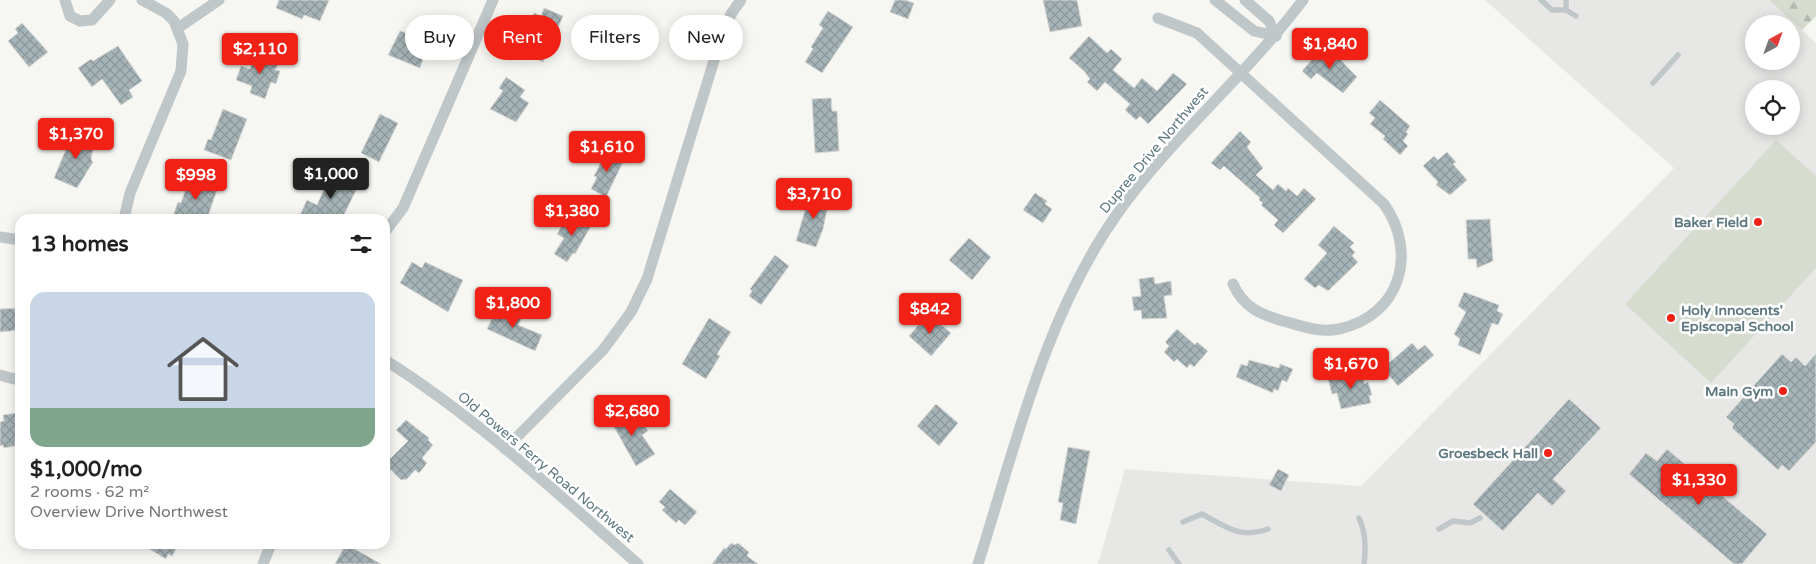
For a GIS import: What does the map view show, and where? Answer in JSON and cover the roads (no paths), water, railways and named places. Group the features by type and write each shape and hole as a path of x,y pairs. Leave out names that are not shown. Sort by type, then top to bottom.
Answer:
{"street":[{"path":"65,0 70,16 80,21 92,20 110,0"},
{"path":"125,214 130,193 179,81 183,44 178,28 166,12 142,0"},
{"path":"178,28 219,0"},
{"path":"390,225 403,208 493,0"},
{"path":"505,449 602,350 631,312 647,280 716,54 731,14 741,0"},
{"path":"1215,0 1254,30 1276,36"},
{"path":"1246,0 1269,21 1276,36"},
{"name":"Dupree Drive Northwest","path":"978,564 1046,351 1070,292 1093,250 1118,213 1188,130 1276,36 1303,0"},
{"path":"1158,18 1197,33 1384,204 1398,229 1402,256 1397,282 1383,304 1363,321 1340,329 1314,329 1261,314 1244,302 1234,284"},
{"path":"0,237 15,239"},
{"name":"Old Powers Ferry Road Northwest","path":"390,367 450,405 505,449 638,564"},
{"path":"0,374 15,378"},
{"path":"263,564 269,549"}],"lane":[{"path":"1541,0 1552,10 1566,10 1576,16"},
{"path":"1566,0 1566,10"},
{"path":"1653,84 1678,55"},
{"path":"1183,522 1202,514 1244,534 1255,534 1268,530"},
{"path":"1358,518 1363,527 1364,564"},
{"path":"1439,529 1452,521 1470,523 1480,518"},
{"path":"1169,550 1178,564"}],"place":[{"name":"Baker Field","path":"1758,222"},
{"name":"Holy Innocents' Episcopal School","path":"1671,318"},
{"name":"Main Gym","path":"1783,391"},
{"name":"Groesbeck Hall","path":"1548,453"}]}
